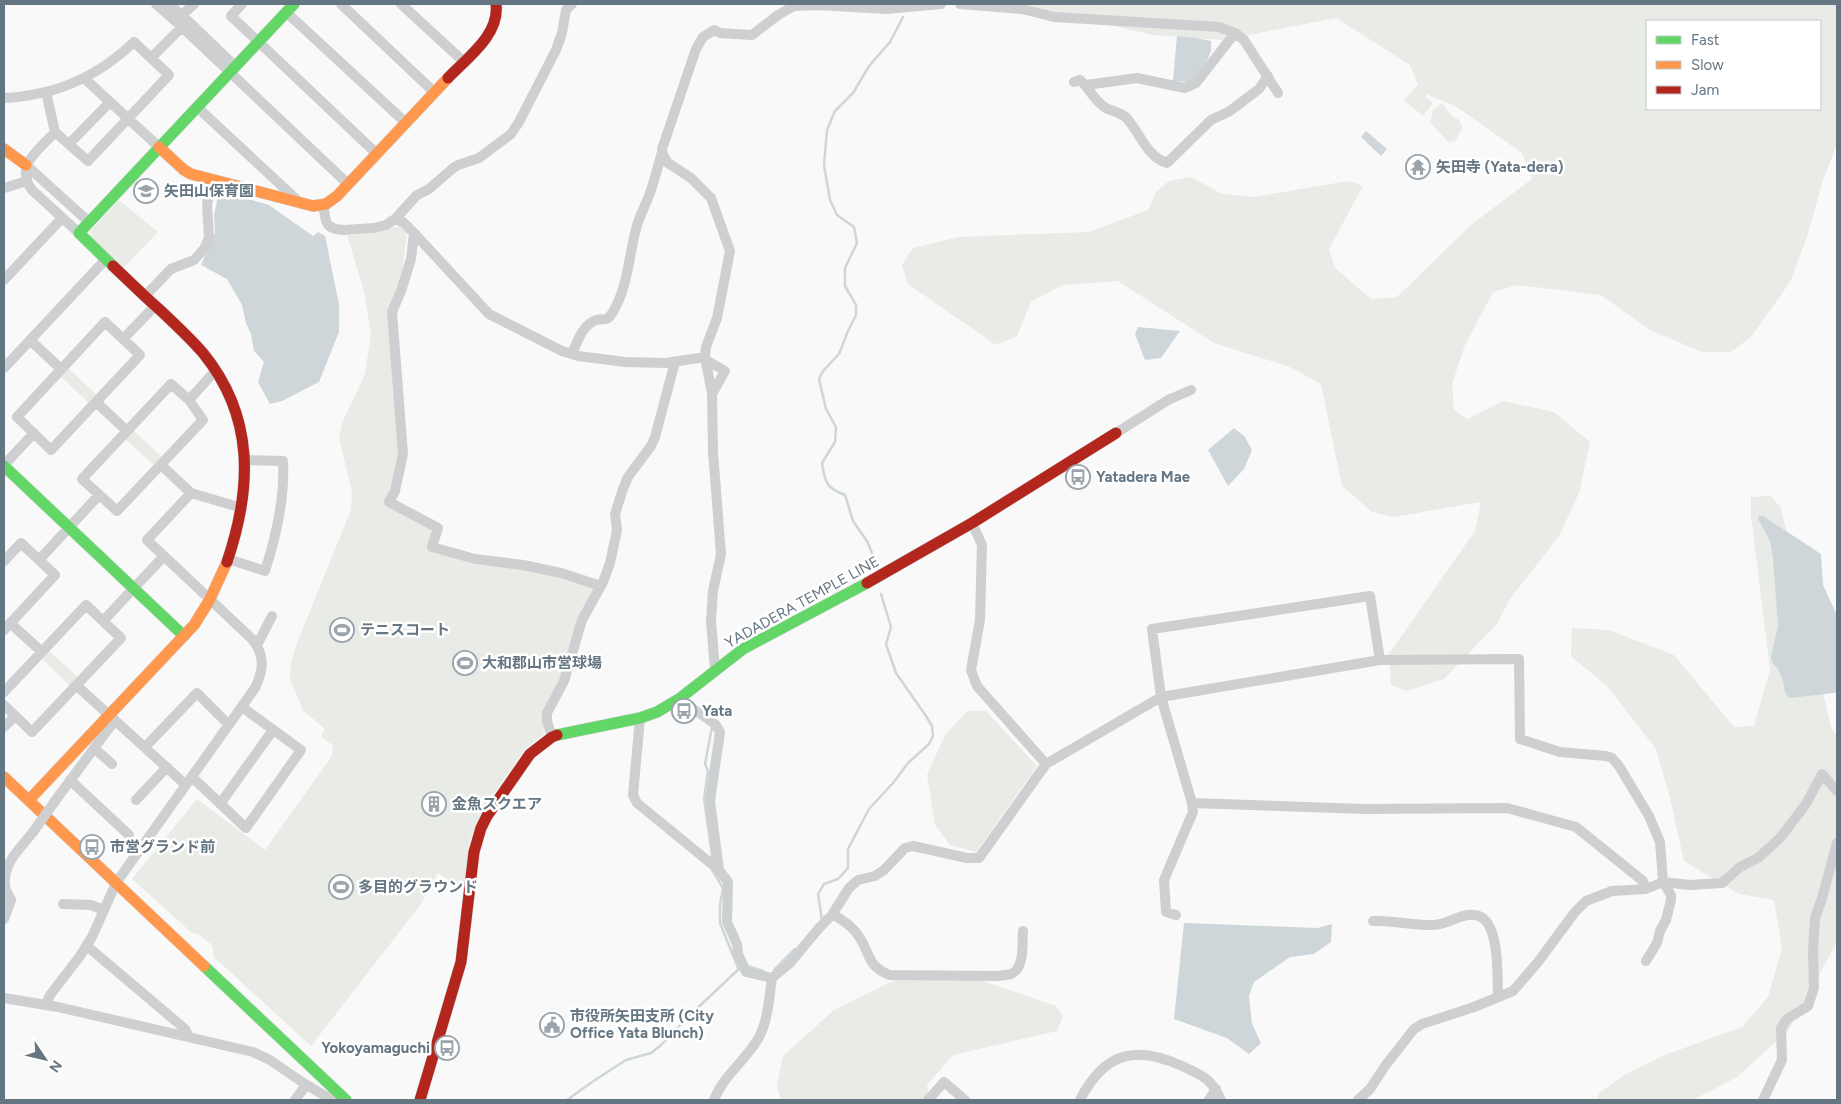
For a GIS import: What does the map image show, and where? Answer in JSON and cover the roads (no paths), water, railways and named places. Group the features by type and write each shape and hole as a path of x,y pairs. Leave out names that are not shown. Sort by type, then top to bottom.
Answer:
{"street":[{"path":"156,4 232,69"},
{"path":"168,4 182,15 232,69 348,184"},
{"path":"182,15 194,4"},
{"path":"242,4 231,16 377,154"},
{"path":"341,4 434,92"},
{"path":"401,4 463,62"},
{"path":"84,78 184,170 191,174 313,206 323,205 331,202 493,28 497,14 496,4"},
{"path":"323,205 326,221 329,226 335,229 374,228 386,225 395,219 416,195 429,189 458,165 479,158 512,134 556,50 562,33 566,10 572,4"},
{"path":"572,354 578,339 588,326 595,320 609,318 615,308 626,275 638,220 650,193 663,146 696,49 703,36 714,30 720,33 752,35 778,15 794,6 818,5 886,9 940,4"},
{"path":"960,4 1022,9 1054,17 1219,27 1235,33 1244,40 1278,93"},
{"path":"79,234 290,8 406,123"},
{"path":"151,58 182,26"},
{"path":"1086,85 1137,78 1185,88 1196,82 1235,33"},
{"path":"4,98 46,92 73,84 106,66 134,42 169,75 88,161 55,132 46,92"},
{"path":"1074,82 1080,80 1106,108 1128,118 1153,155 1167,163 1211,120 1230,111 1259,90 1268,76"},
{"path":"69,144 110,102"},
{"path":"197,107 298,202"},
{"path":"29,800 112,717 184,636 211,600 228,559 242,508 246,482 242,433 232,399 216,370 195,344 32,190 27,181 26,165 55,132"},
{"path":"4,149 26,165 89,222"},
{"path":"662,152 668,162 691,178 711,198 730,251 717,318 706,347 705,358 712,394 713,452 721,554 714,591 712,621 715,670"},
{"path":"145,296 171,269 194,260 204,249 209,238 207,204 213,180"},
{"path":"4,188 27,181"},
{"path":"4,280 62,218"},
{"path":"395,219 403,222 414,233 489,314 562,351 572,354 625,362 675,362 705,358 725,371 712,394"},
{"path":"414,233 411,259 392,312 403,454 402,466 395,491 389,502 438,528 432,547 475,559 523,564 561,573 601,586"},
{"path":"4,368 106,259"},
{"path":"123,339 155,306"},
{"path":"105,322 123,339 140,355 52,450 16,417 105,322"},
{"path":"30,340 61,369"},
{"path":"552,737 546,721 547,713 564,681 582,620 601,586 610,563 616,530 615,514 623,489 628,477 655,438 675,362"},
{"path":"189,400 216,370"},
{"path":"171,384 189,400 203,420 116,511 82,479 171,384"},
{"path":"1116,433 1168,400 1191,390"},
{"path":"96,402 127,431"},
{"path":"34,433 4,466 184,636"},
{"name":"YADADERA TEMPLE LINE","path":"420,1100 461,962 472,865 477,838 487,816 523,762 538,746 552,737 580,729 640,718 657,712 678,699 743,649 883,574 972,523 1116,433"},
{"path":"228,559 265,571 281,502 283,461 245,460"},
{"path":"161,465 191,493 242,508"},
{"path":"46,1004 50,995 87,946 116,883 242,707 261,676 263,666 257,645 147,540 191,493"},
{"path":"39,560 99,495"},
{"path":"972,523 982,545 980,620 971,670 977,686 1046,764"},
{"path":"4,562 21,543 56,575 7,627 42,652"},
{"path":"103,621 164,556"},
{"path":"1176,915 1166,912 1164,880 1193,812 1161,697 1152,629 1370,596 1380,660"},
{"path":"4,692 86,605 121,638 32,732 4,705"},
{"path":"257,645 272,616"},
{"path":"714,1100 717,1092 733,1069 748,1054 759,1038 767,1010 772,978 788,964 833,914 849,888 858,880 875,876 884,870 905,848 913,846 967,858 979,858 1046,764 1161,697 1380,660 1519,659 1520,739 1560,752 1612,758 1619,766 1649,816 1660,842 1663,882 1671,900 1657,943 1646,961"},
{"path":"76,685 167,768 189,781 220,804 246,828 302,750 242,707"},
{"path":"145,747 197,694 229,725"},
{"path":"678,699 715,724 720,732 710,801 714,866"},
{"path":"4,728 15,716"},
{"path":"4,919 11,900 5,885 7,870 14,854 33,832 94,748 112,717"},
{"path":"640,718 633,795 637,803 714,866 728,882 727,922 737,944 738,954 743,967 746,972 772,978"},
{"path":"220,804 273,730"},
{"path":"94,748 112,764"},
{"path":"136,800 167,768"},
{"path":"1358,1100 1370,1089 1385,1066 1414,1029 1433,1019 1498,998 1513,991 1575,912 1586,901 1612,890 1646,889 1663,882 1690,886 1722,883 1740,867 1758,858 1780,838 1806,804 1822,774 1837,791"},
{"path":"4,777 343,1097"},
{"path":"70,780 129,835"},
{"path":"1192,803 1364,810 1507,808 1576,827 1642,881 1646,889"},
{"path":"1763,1100 1782,1060 1781,1028 1787,1019 1808,1006 1814,988 1813,951 1815,918 1837,843"},
{"path":"63,904 91,905 104,910"},
{"path":"833,914 851,927 860,938 877,970 889,975 999,976 1011,974 1017,970 1021,963 1023,931"},
{"path":"1373,921 1434,925 1444,924 1464,916 1476,914 1483,918 1494,936 1498,998"},
{"path":"87,946 184,1029 189,1037"},
{"path":"4,998 46,1004 262,1055 306,1085 328,1097 343,1097"},
{"path":"1080,1100 1092,1081 1103,1069 1114,1060 1128,1054 1142,1054 1162,1058 1203,1077 1213,1084 1221,1100"},
{"path":"928,1100 944,1082 965,1100"},
{"path":"295,1100 306,1085"},
{"path":"1209,1100 1216,1089"}],"waterway":[{"path":"877,565 867,541 853,521 845,495 830,487 824,475 822,463 835,442 836,427 826,409 819,379 823,371 839,354 856,315 856,305 845,286 845,268 857,243 854,227 837,215 830,200 824,165 827,130 835,111 853,93 869,66 890,42 903,17"},
{"path":"822,920 818,894 824,884 838,879 848,868 848,849 869,809 908,763 929,744 933,736 932,726 896,673 886,644 891,627 881,594"},
{"path":"711,861 712,855 704,799 708,771 705,764 712,727"},
{"path":"711,868 723,888 720,905 720,923 738,968"},
{"path":"774,970 795,949"},
{"path":"747,966 763,971"},
{"path":"567,1100 626,1060 651,1053 741,967"}],"place":[{"name":"矢田寺 (Yata-dera)","path":"1418,167"},
{"name":"矢田山保育園","path":"146,191"},
{"name":"Yatadera Mae","path":"1078,477"},
{"name":"テニスコート","path":"342,630"},
{"name":"大和郡山市営球場","path":"465,663"},
{"name":"Yata","path":"684,711"},
{"name":"金魚スクエア","path":"434,804"},
{"name":"市営グランド前","path":"92,847"},
{"name":"多目的グラウンド","path":"341,887"},
{"name":"市役所矢田支所 (City Office Yata Blunch)","path":"552,1025"},
{"name":"Yokoyamaguchi","path":"447,1048"}]}
